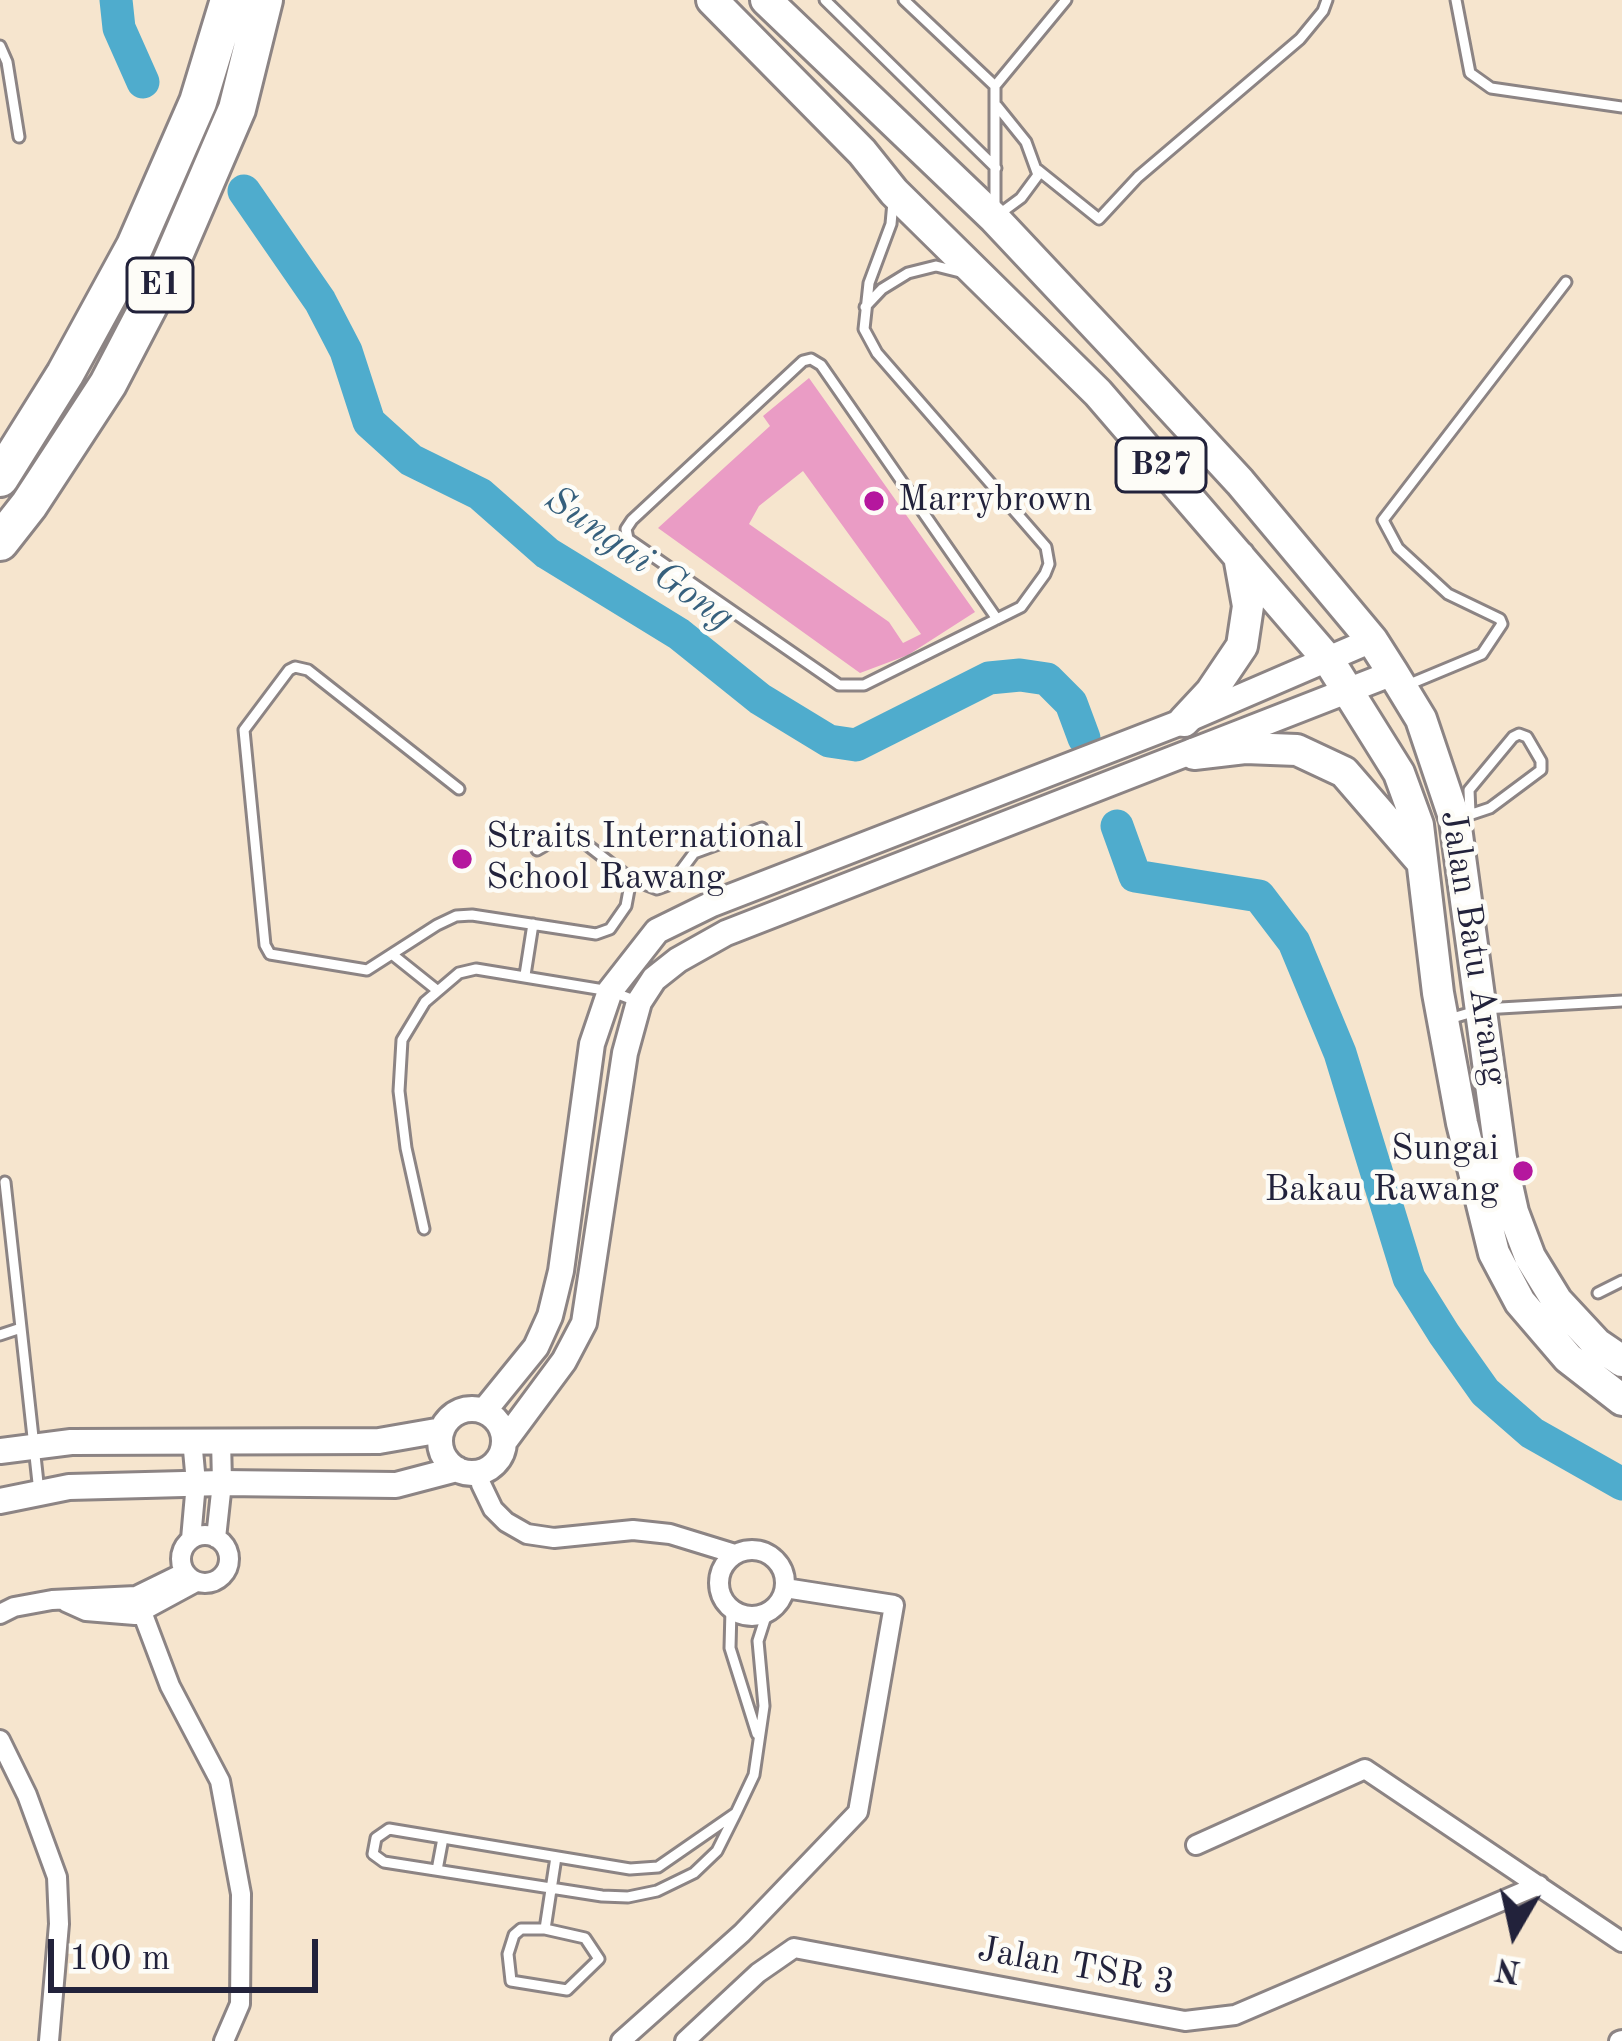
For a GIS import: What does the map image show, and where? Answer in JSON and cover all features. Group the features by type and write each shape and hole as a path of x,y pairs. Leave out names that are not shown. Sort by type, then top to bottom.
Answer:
{"highway":[{"name":"E1","path":"0,478 65,374 135,246 198,102 229,0"},
{"name":"E1","path":"0,542 108,384 169,267 237,109 264,0"}],"main road":[{"name":"Jalan Batu Arang","path":"712,0 862,152 894,192 1098,393 1329,661 1399,773 1418,825 1466,1145 1494,1253 1520,1302 1568,1358 1622,1400"},
{"name":"Jalan Batu Arang","path":"766,0 994,218 1240,482 1372,640 1398,680 1421,719 1462,817 1501,1158 1513,1212 1530,1257 1557,1301 1614,1349"},
{"path":"1184,721 1242,646 1248,606 1239,554"},
{"path":"1194,754 1245,748 1297,750 1344,772 1425,866"}],"street":[{"path":"484,1412 536,1347 550,1316 561,1271 592,1044 610,991 657,931 712,904 1184,721 1372,640"},
{"path":"0,1501 69,1487 396,1485 497,1461 504,1442 565,1361 584,1323 625,1053 639,1002 654,979 726,934 1349,693 1398,680"},
{"path":"504,1442 500,1424 484,1412 464,1410 447,1421 441,1448 481,1484 493,1509 527,1534 554,1538 633,1530 688,1539 735,1554"},
{"path":"0,1451 34,1445 192,1439 379,1441 442,1430"},
{"path":"190,1577 181,1558 191,1539 196,1483 192,1439"},
{"path":"216,1538 223,1483 221,1439"},
{"path":"0,1614 14,1606 66,1602 86,1612 140,1604 190,1577 212,1582 225,1573 227,1550 216,1538 191,1539"},
{"path":"688,1539 718,1581 731,1610 748,1616 767,1613 776,1607 785,1588 775,1558 755,1550 726,1561 718,1581"},
{"path":"621,2041 742,1933 858,1811 894,1605 785,1588"},
{"path":"140,1604 170,1686 220,1781 236,1863 241,1894 240,2004 224,2041"},
{"path":"0,1741 27,1795 57,1877 59,1924 49,2041"},
{"path":"1196,1845 1365,1769 1622,1942"},
{"name":"Jalan TSR 3","path":"685,2041 758,1973 794,1948 1185,2021 1235,2014 1539,1886"}],"lane":[{"path":"825,0 997,169"},
{"path":"904,0 995,86"},
{"path":"994,218 995,86 1066,0"},
{"path":"995,104 1026,142 1038,170 1099,219 1138,178 1300,38 1327,0"},
{"path":"1456,0 1470,73 1491,88 1622,107"},
{"path":"0,46 19,137"},
{"path":"994,218 1036,182 1038,170"},
{"path":"894,192 891,224 864,308 864,328 877,353 1046,547 1049,564 1045,574 1021,607 997,620 864,685 839,685 628,539 626,529 803,362 812,359 821,365 997,620"},
{"path":"864,308 882,289 908,273 936,266 983,278"},
{"path":"1398,680 1482,654 1502,624 1448,595 1398,548 1383,520 1566,282"},
{"path":"459,789 302,668 290,670 244,730 265,945 270,954 358,971 393,956 456,916 596,934 610,929 626,907 631,879"},
{"path":"1513,737 1527,737 1541,770 1490,808 1462,817 1468,790 1513,737"},
{"path":"537,850 561,836 581,840 631,879 657,889 671,884 694,854 762,828"},
{"path":"525,975 533,924"},
{"path":"393,956 438,991"},
{"path":"424,1229 399,1091 401,1040 425,1002 459,973 476,969 610,991 639,1002"},
{"path":"1444,1020 1483,1009 1622,1001"},
{"path":"5,1182 39,1492"},
{"path":"1598,1293 1622,1281"},
{"path":"0,1335 21,1328"},
{"path":"731,1610 730,1648 759,1745"},
{"path":"736,1813 658,1867 630,1869 389,1829 376,1838 374,1854 383,1862 602,1897 657,1891 694,1874 717,1851 736,1813 754,1775 764,1706 758,1640 767,1613"},
{"path":"437,1870 442,1838"},
{"path":"545,1929 556,1857"},
{"path":"630,1869 632,1896"},
{"path":"520,1929 545,1929 585,1938 599,1959 567,1990 511,1981 508,1954 514,1935 520,1929"}],"building":[{"path":"809,378 975,612 908,655 860,673 658,528 770,426 763,416","holes":["803,471 921,634 903,643 889,622 749,524 759,506"]}],"waterway":[{"name":"Sungai Gong","path":"116,0 119,28 143,82"},
{"name":"Sungai Gong","path":"244,191 320,301 346,351 369,422 411,460 480,494 547,553 679,634 760,699 829,741 856,745 989,678 1020,675 1047,679 1071,703 1084,738"},
{"name":"Sungai Gong","path":"1117,826 1135,876 1259,896 1294,942 1340,1053 1409,1278 1485,1392 1532,1433 1622,1484"}],"place":[{"name":"Marrybrown","path":"874,501"},
{"name":"Straits International School Rawang","path":"462,859"},
{"name":"Sungai Bakau Rawang","path":"1523,1171"}]}
